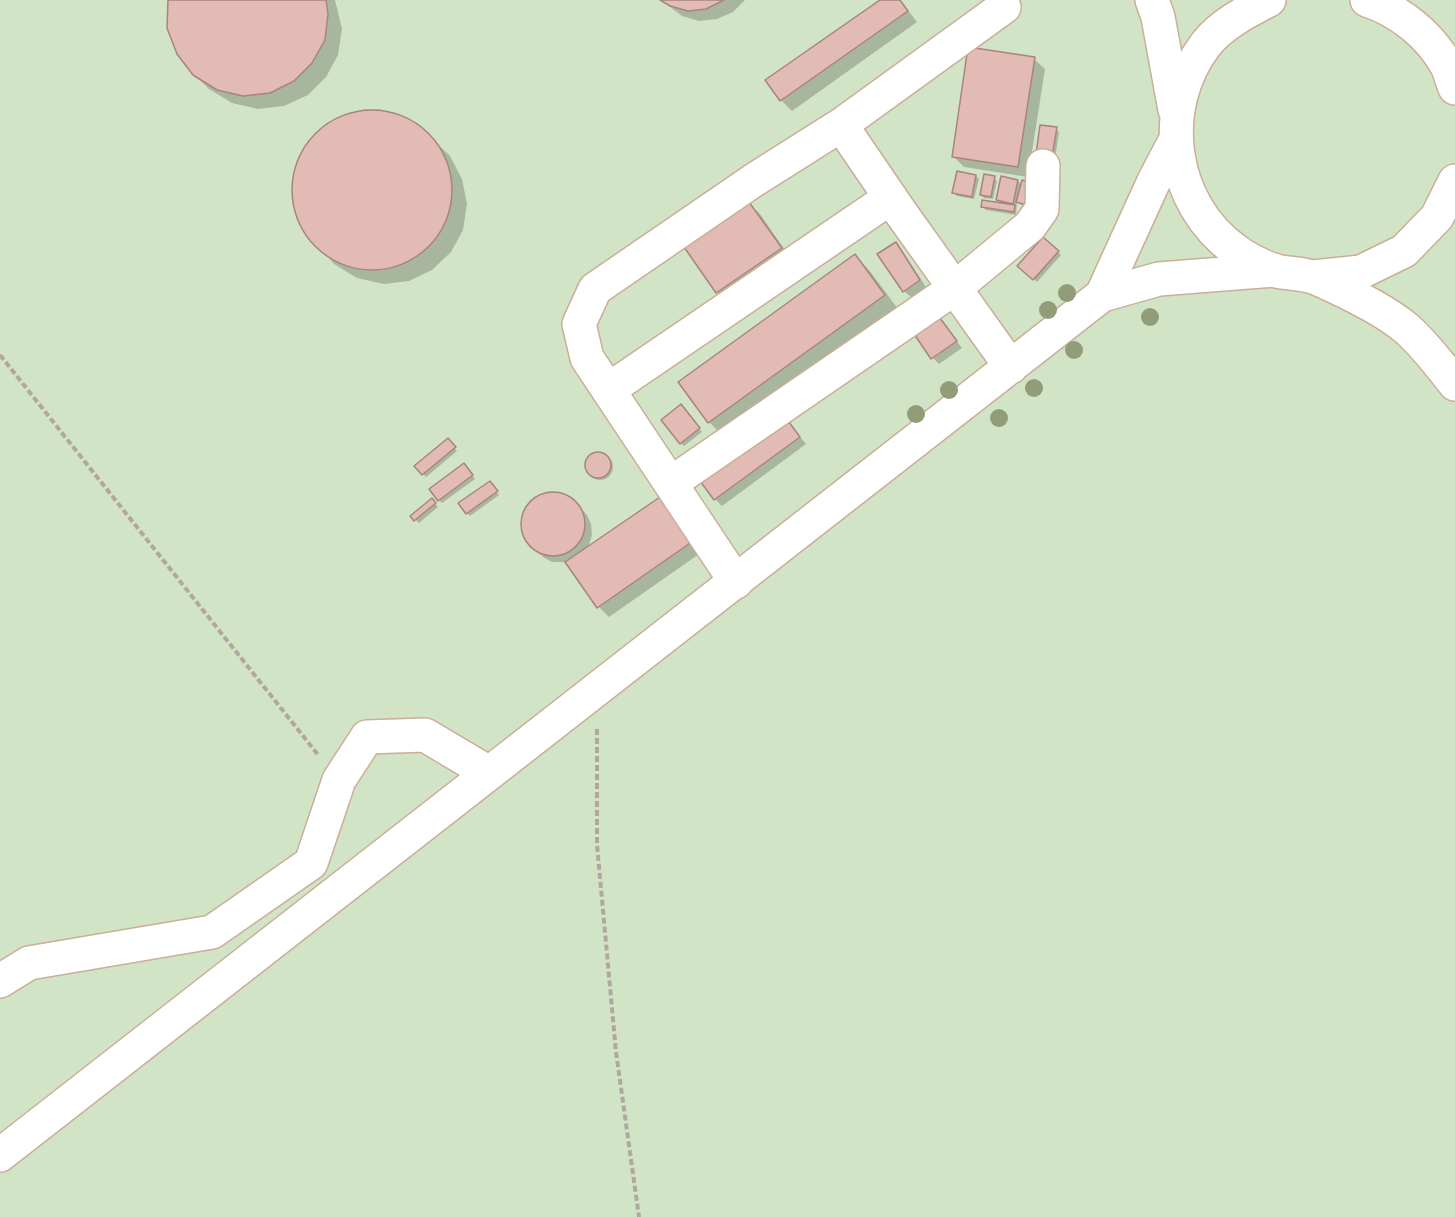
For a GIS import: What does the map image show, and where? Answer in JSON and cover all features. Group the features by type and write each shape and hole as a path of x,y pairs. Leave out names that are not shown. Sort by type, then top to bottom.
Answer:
{"street":[{"path":"1152,0 1158,17 1184,183 1204,221 1235,251 1274,270"},
{"path":"1102,295 1176,129 1186,78 1207,44 1236,17 1269,0"},
{"path":"1368,0 1386,6 1421,32 1447,66 1455,88"},
{"path":"736,582 587,358 579,324 595,289 754,180 841,124 1004,7"},
{"path":"841,124 890,198 1011,367"},
{"path":"670,483 955,288 1030,226 1042,208 1043,166"},
{"path":"0,1155 1102,295 1159,279 1274,270 1314,277 1361,272 1404,251 1437,217 1455,181"},
{"path":"608,390 890,198"},
{"path":"1314,277 1371,306 1406,328 1430,352 1455,384"},
{"path":"0,981 29,963 212,932 311,863 339,780 367,737 425,735 489,773"}],"path":[{"path":"0,355 339,780"},
{"path":"597,689 597,845 616,1052 639,1217"}],"green space":[{"path":"0,0 1455,0 1455,1217 0,1217"}],"building":[{"path":"168,0 326,0 328,14 325,40 312,63 294,81 270,93 243,96 217,90 193,75 177,54 167,28"},
{"path":"660,0 724,0 706,9 688,11 670,6"},
{"path":"880,0 900,0 908,11 780,101 765,80"},
{"path":"968,47 1035,57 1018,167 952,157"},
{"path":"372,110 403,116 429,133 446,159 452,190 446,221 429,247 403,264 372,270 341,264 315,247 298,221 292,190 298,159 315,133 341,116"},
{"path":"1040,125 1057,127 1052,157 1036,154"},
{"path":"957,171 976,175 972,197 952,193"},
{"path":"984,174 995,176 991,197 980,195"},
{"path":"1001,176 1018,180 1013,204 996,200"},
{"path":"1022,180 1036,184 1030,206 1016,202"},
{"path":"982,200 1015,205 1014,212 981,207"},
{"path":"749,202 782,248 716,293 684,247"},
{"path":"1043,237 1059,251 1033,280 1017,266"},
{"path":"896,242 920,280 903,292 877,254"},
{"path":"855,254 885,295 708,423 678,382"},
{"path":"937,314 957,341 931,359 912,331"},
{"path":"681,404 700,428 680,444 661,420"},
{"path":"786,418 800,437 714,500 700,481"},
{"path":"448,438 456,447 422,475 414,466"},
{"path":"598,452 607,456 611,465 607,474 598,478 589,474 585,465 589,456"},
{"path":"464,463 473,475 438,501 429,489"},
{"path":"490,481 498,491 466,514 458,503"},
{"path":"547,492 559,492 576,501 583,512 585,524 583,536 576,547 559,556 547,556 535,551 526,542 521,530 521,518 526,506 535,497"},
{"path":"660,497 693,541 597,608 565,562"},
{"path":"432,498 436,503 414,521 410,516"}]}
